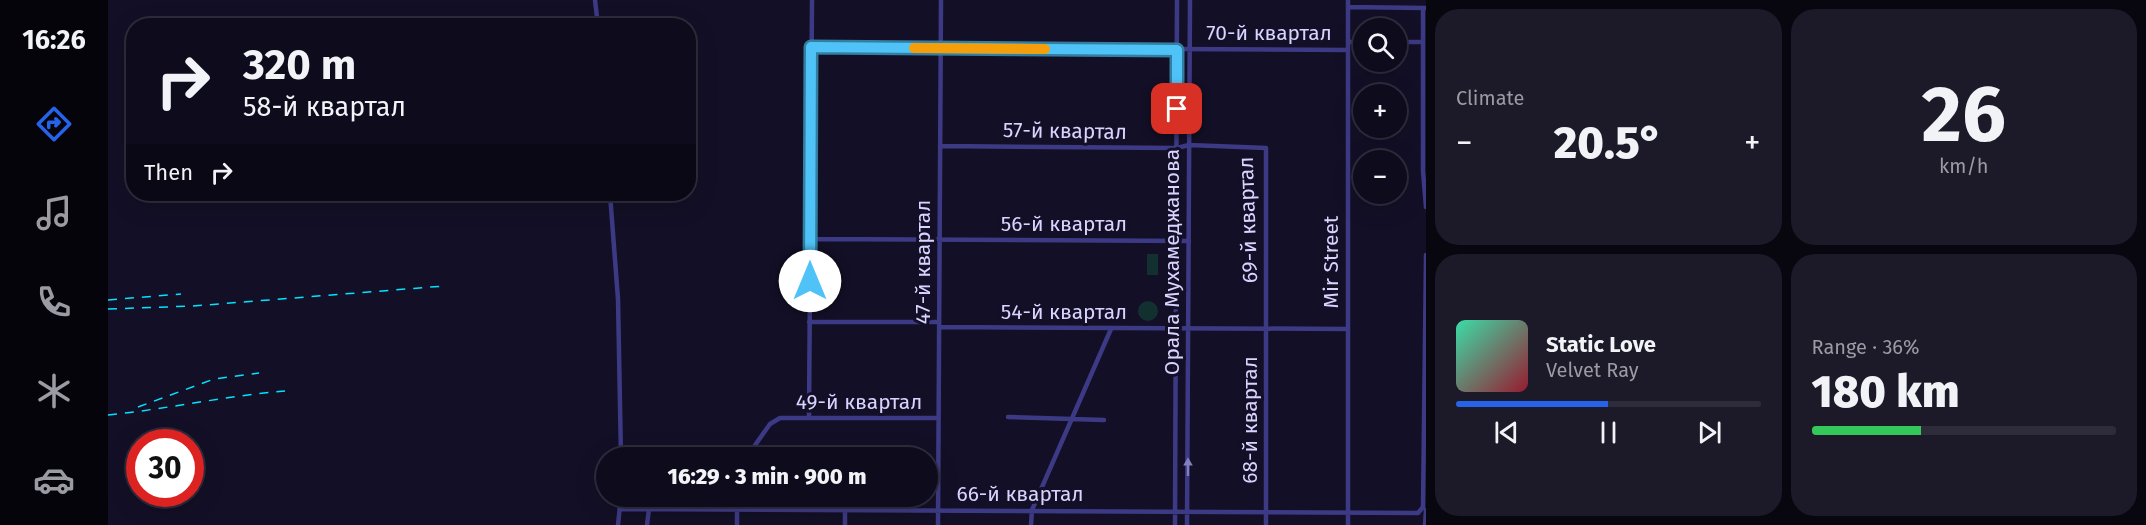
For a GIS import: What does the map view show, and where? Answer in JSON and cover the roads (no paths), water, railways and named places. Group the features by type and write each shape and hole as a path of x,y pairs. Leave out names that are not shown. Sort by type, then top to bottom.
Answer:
{"street":[{"path":"595,0 597,18"},
{"path":"809,418 812,0"},
{"name":"47-й квартал","path":"938,525 941,0"},
{"name":"Орала Мухамеджанова","path":"1175,525 1177,0"},
{"name":"Орала Мухамеджанова","path":"1187,525 1190,0"},
{"name":"Mir Street","path":"1348,0 1348,525"},
{"path":"1348,7 1424,8 1423,171 1426,207"},
{"path":"1348,42 1353,42"},
{"path":"1407,42 1423,42"},
{"name":"70-й квартал","path":"811,47 1348,50"},
{"name":"57-й квартал","path":"940,146 1176,148 1189,145"},
{"name":"69-й квартал","path":"1189,145 1266,148 1267,330"},
{"path":"611,201 618,299 621,447"},
{"name":"56-й квартал","path":"810,239 1189,241"},
{"path":"1425,525 1423,507 1426,255"},
{"name":"54-й квартал","path":"810,322 1111,329 1348,330"},
{"path":"1031,525 1032,510 1111,329"},
{"name":"68-й квартал","path":"1266,525 1267,330"},
{"path":"1008,417 1104,420"},
{"name":"49-й квартал","path":"754,447 770,424 780,418 938,418"},
{"path":"618,525 620,509"},
{"name":"66-й квартал","path":"620,509 1418,513 1424,510"},
{"path":"647,525 649,509"},
{"path":"736,525 737,510"},
{"path":"845,510 845,525"}],"railway":[{"path":"108,309 193,306 444,286"},
{"path":"108,300 181,294"},
{"path":"138,407 214,379 259,373"},
{"path":"108,415 285,391"}]}
